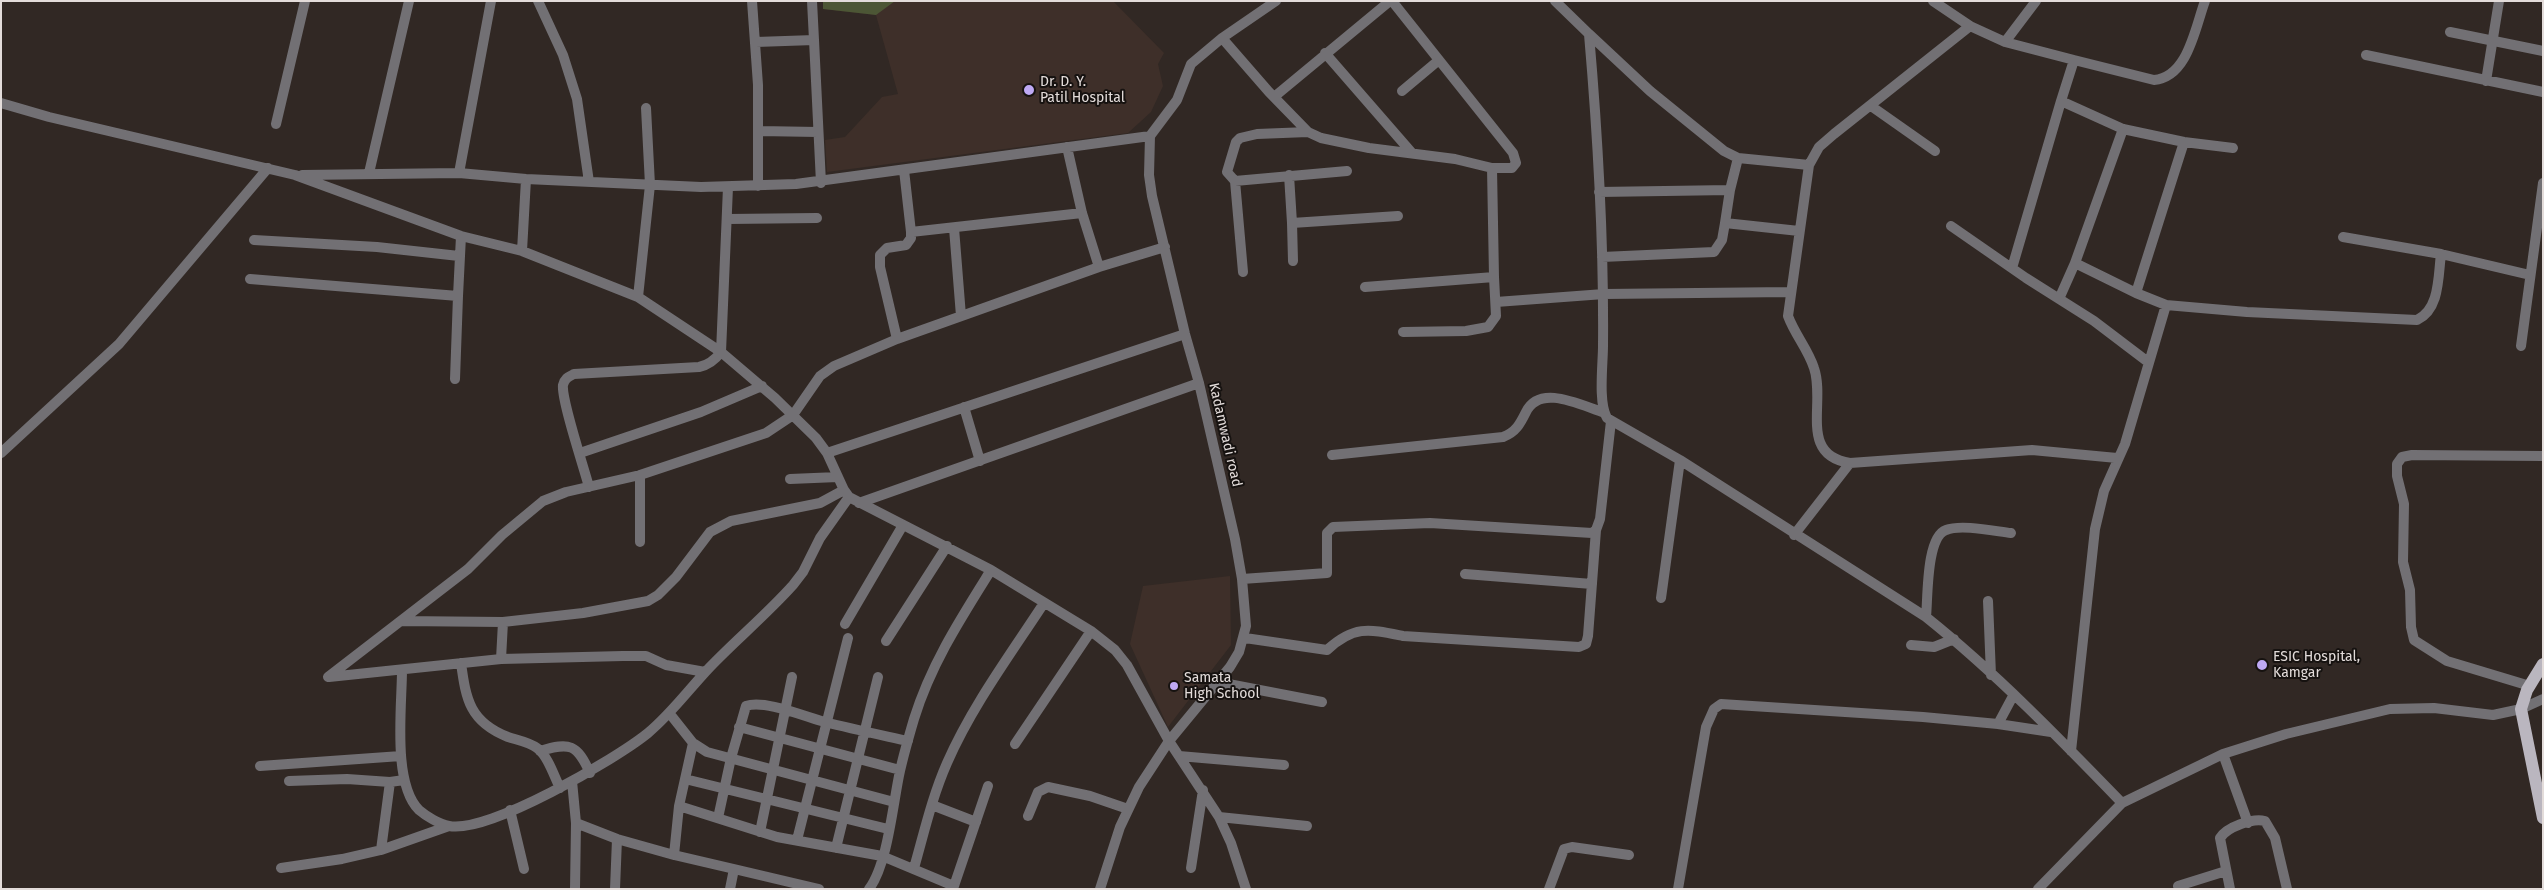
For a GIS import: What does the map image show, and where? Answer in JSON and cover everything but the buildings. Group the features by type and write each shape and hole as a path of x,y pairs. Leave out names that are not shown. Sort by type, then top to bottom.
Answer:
{"main road":[{"path":"2543,664 2530,686 2521,708 2543,818"}],"street":[{"path":"276,124 305,1"},
{"path":"369,173 409,1"},
{"path":"459,173 465,131 489,22 491,1"},
{"path":"538,1 563,55 577,99 589,182"},
{"path":"752,1 756,42 759,131 758,186"},
{"path":"812,1 821,183"},
{"path":"295,175 459,173 526,179 650,185 758,186 821,183 1150,136 1177,100 1191,64 1222,38 1276,1"},
{"path":"1243,272 1235,181 1227,172 1236,142 1240,138 1257,134 1308,132 1332,140 1492,168 1512,168 1516,163 1516,158 1391,1 1325,53 1274,97"},
{"path":"1555,1 1589,34 1702,134 1738,158 1809,165"},
{"path":"1933,1 1970,26 2005,42 2154,80 2164,79 2181,65 2205,1"},
{"path":"2005,42 2036,1"},
{"path":"2486,82 2499,1"},
{"path":"1970,26 1819,147 1809,165 1788,316 1794,331 1814,366 1818,383 1818,438 1828,455 1836,461 1850,463 2032,450 2118,458"},
{"path":"2450,32 2543,51"},
{"path":"1100,889 1120,827 1140,787 1169,742 1218,682 1239,652 1245,638 1327,650 1354,630 1376,630 1403,636 1579,647 1586,644 1596,530 1600,519 1608,417 1599,192 1589,34"},
{"path":"1222,38 1308,132"},
{"path":"756,42 814,40"},
{"path":"1325,53 1412,153"},
{"path":"2366,55 2486,82 2543,92"},
{"path":"1402,91 1439,60"},
{"path":"2012,268 2074,60"},
{"path":"2061,101 2123,129 2184,142 2233,148"},
{"path":"1,103 49,117 295,175 461,236 522,251 638,297 690,329 762,386 793,415 827,453 846,494 859,503 991,570 1091,631 1115,650 1127,665 1169,742 1219,816 1231,843 1246,889"},
{"path":"1871,106 1935,151"},
{"path":"638,297 650,185 646,108"},
{"path":"2059,298 2075,263 2123,129"},
{"path":"759,131 818,132"},
{"name":"Kadamwadi road","path":"1150,136 1148,175 1185,334 1200,383 1242,579 1245,638"},
{"path":"2136,293 2184,142"},
{"path":"1067,147 1082,212 1099,267"},
{"path":"1602,257 1714,252 1722,240 1730,190 1738,158"},
{"path":"1,453 119,344 268,168"},
{"path":"1403,332 1482,329 1494,322 1496,302 1492,168"},
{"path":"897,339 880,267 880,255 887,248 906,246 911,238 904,170"},
{"path":"1235,181 1347,171"},
{"path":"1290,175 1294,261"},
{"path":"522,251 526,179"},
{"path":"2521,346 2543,183"},
{"path":"589,487 563,390 567,377 574,374 699,367 708,365 721,352 728,187"},
{"path":"1599,192 1730,190"},
{"path":"911,232 1082,212"},
{"path":"1292,223 1398,216"},
{"path":"728,219 817,218"},
{"path":"1725,224 1800,231"},
{"path":"1951,226 2094,321 2148,362"},
{"path":"954,228 962,316"},
{"path":"455,379 461,236"},
{"path":"2343,237 2441,254 2530,275"},
{"path":"254,240 377,247 459,256"},
{"path":"705,672 666,665 652,658 636,656 501,660 328,677 468,569 502,535 543,501 566,492 640,475 766,433 793,415 820,376 834,366 897,339 1099,267 1165,247"},
{"path":"2075,263 2136,293 2166,305 2248,312 2417,320 2426,316 2431,309 2435,297 2441,254"},
{"path":"1365,287 1494,277"},
{"path":"250,279 458,296"},
{"path":"1496,302 1604,294 1790,292"},
{"path":"2071,751 2095,529 2104,491 2125,444 2166,305"},
{"path":"827,453 1185,334"},
{"path":"859,503 1200,383"},
{"path":"580,453 701,412 762,386"},
{"path":"1332,455 1503,437 1512,434 1517,429 1528,407 1534,401 1542,398 1552,397 1608,417 1680,460 1794,535 1926,617 1991,675 2071,751 2122,803"},
{"path":"964,407 980,461"},
{"path":"2530,686 2447,661 2414,640 2411,627 2410,590 2403,562 2404,504 2396,476 2397,464 2402,457 2412,455 2543,456"},
{"path":"1661,598 1680,460"},
{"path":"1794,535 1850,463"},
{"path":"640,475 640,542"},
{"path":"790,479 838,477"},
{"path":"401,621 503,622 583,613 648,601 671,583 700,542 720,526 731,521 820,503 846,494"},
{"path":"281,868 342,859 380,850 449,826 482,821 560,788 590,773 646,734 670,714 705,672 793,585 803,572 820,538 846,494"},
{"path":"1242,579 1327,573 1327,533 1333,527 1430,523 1586,533 1596,530"},
{"path":"846,624 903,525"},
{"path":"1926,617 1931,550 1939,534 1946,530 1956,529 2011,533"},
{"path":"886,641 947,546"},
{"path":"869,889 874,883 882,856 900,770 926,685 936,662 991,570"},
{"path":"1465,574 1592,584"},
{"path":"1988,601 1991,675"},
{"path":"914,868 932,805 947,763 973,712 1044,603"},
{"path":"501,660 503,622"},
{"path":"1015,744 1091,631"},
{"path":"797,840 848,638"},
{"path":"1911,645 1934,647 1954,640"},
{"path":"461,663 467,696 476,716 500,734 535,746 540,751 560,788"},
{"path":"402,670 401,756 404,780 410,797 418,809 449,826"},
{"path":"760,832 792,677"},
{"path":"836,848 878,677"},
{"path":"1218,682 1322,702"},
{"path":"1998,724 2013,696"},
{"path":"2038,889 2122,803 2224,754 2286,734 2390,710 2434,708 2493,715 2521,708 2543,699"},
{"path":"718,818 744,708 751,704 785,710 826,722 908,741"},
{"path":"1678,889 1706,727 1714,709 1721,704 1857,711 1998,724 2051,732"},
{"path":"670,714 693,744 699,748 894,802"},
{"path":"739,728 779,740 900,770"},
{"path":"674,855 679,806 693,744"},
{"path":"540,751 560,745 573,747 584,759 590,773"},
{"path":"2224,754 2248,823"},
{"path":"260,766 401,756"},
{"path":"1179,756 1284,766"},
{"path":"289,781 348,779 390,782 404,780"},
{"path":"685,780 888,829"},
{"path":"572,781 576,823 575,889"},
{"path":"380,850 390,782"},
{"path":"679,806 760,832 882,856 914,868 954,888 988,786"},
{"path":"1028,816 1038,792 1048,787 1090,796 1128,809"},
{"path":"1191,868 1203,790"},
{"path":"932,805 976,822"},
{"path":"510,810 524,869"},
{"path":"1219,816 1308,826"},
{"path":"2230,889 2220,838 2228,830 2259,820 2265,821 2270,827 2287,889"},
{"path":"576,823 617,839 674,855 819,889"},
{"path":"615,889 617,839"},
{"path":"1549,889 1564,849 1572,847 1628,855"},
{"path":"730,889 734,869"},
{"path":"2178,886 2226,870"}],"shaded area":[{"name":"Dr. D. Y. Patil Hospital","path":"823,1 1113,1 1164,53 1158,64 1163,86 1151,112 1128,133 827,172 825,140 845,137 882,97 898,94 876,15 823,9"},
{"name":"Samata High School","path":"1230,576 1231,645 1168,727 1130,644 1143,586"}],"green space":[{"path":"823,1 895,1 876,15 823,9"}],"place":[{"name":"Dr. D. Y. Patil Hospital","path":"1029,90"},
{"name":"ESIC Hospital, Kamgar","path":"2262,665"},
{"name":"Samata High School","path":"1174,686"}]}
